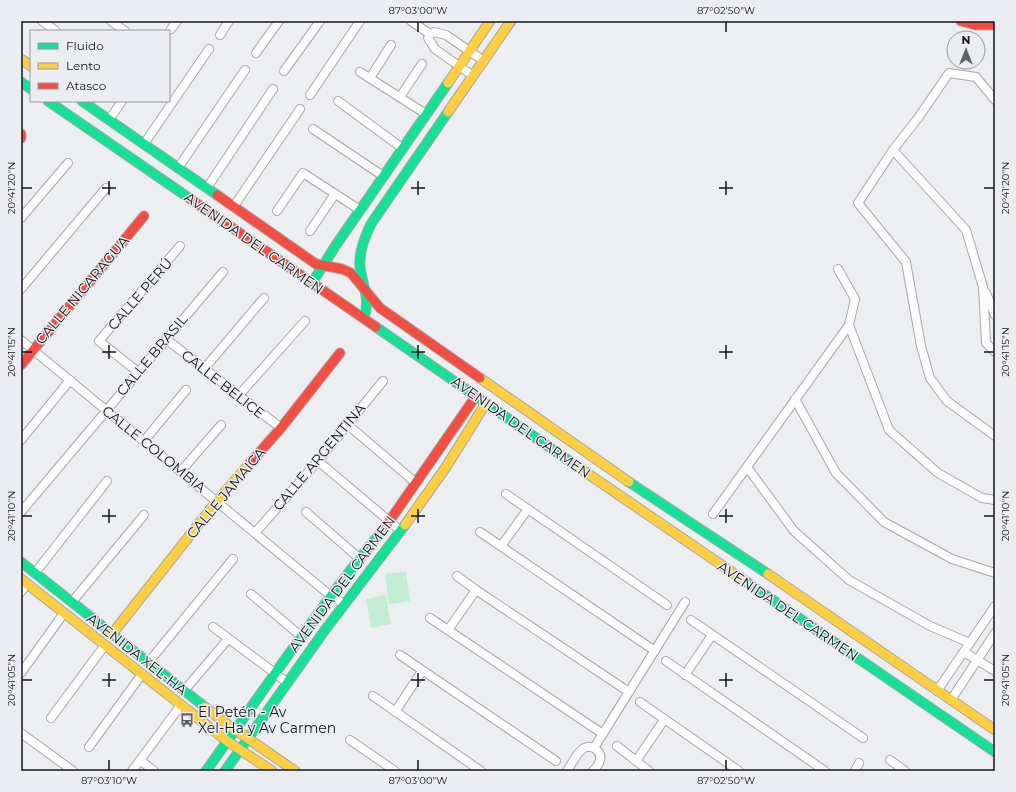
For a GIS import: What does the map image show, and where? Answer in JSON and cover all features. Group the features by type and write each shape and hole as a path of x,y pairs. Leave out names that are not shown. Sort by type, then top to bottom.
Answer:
{"street":[{"path":"42,21 55,30"},
{"path":"111,21 124,30"},
{"path":"171,29 177,21"},
{"path":"220,35 229,21"},
{"path":"256,53 279,21"},
{"path":"284,71 320,21"},
{"path":"310,95 360,21"},
{"path":"411,21 430,34"},
{"path":"312,283 351,222 490,21"},
{"path":"364,318 368,311 368,304 360,267 360,254 362,243 367,231 511,21"},
{"path":"961,21 975,25 995,25"},
{"path":"983,25 995,33"},
{"path":"430,34 434,32 446,35 484,61"},
{"path":"430,34 428,38 434,49 473,76"},
{"path":"370,78 391,45"},
{"path":"144,144 209,49"},
{"path":"21,59 30,65"},
{"path":"400,97 422,64"},
{"path":"178,168 245,70"},
{"path":"360,72 426,114"},
{"path":"995,100 976,77 949,73 918,118 893,150 858,204 906,262 921,346 930,378 947,401 995,436"},
{"path":"21,82 30,88"},
{"path":"207,188 273,89"},
{"path":"436,100 449,111"},
{"path":"338,101 402,148"},
{"name":"AVENIDA DEL CARMEN","path":"49,102 635,506 903,667 991,727"},
{"name":"AVENIDA DEL CARMEN","path":"83,102 316,264 342,269 351,273 380,308 639,489 770,586 893,682 995,752"},
{"path":"109,120 121,102"},
{"path":"234,206 300,109"},
{"path":"313,129 383,176"},
{"path":"21,134 21,138"},
{"path":"893,150 966,230 983,287 995,315"},
{"path":"21,218 68,163"},
{"path":"277,211 303,173 360,210"},
{"path":"21,289 106,188"},
{"path":"310,231 335,194"},
{"name":"CALLE NICARAGUA","path":"21,365 144,216"},
{"path":"351,222 367,231"},
{"name":"CALLE PERÚ","path":"138,372 99,341 180,246"},
{"path":"713,514 850,325 855,299 838,269"},
{"name":"CALLE BRASIL","path":"21,512 222,272"},
{"path":"983,287 986,343 995,352"},
{"path":"204,369 264,298"},
{"path":"239,395 305,320"},
{"path":"850,325 889,430 938,473 982,498 995,500"},
{"name":"CALLE BELICE","path":"166,339 281,428"},
{"name":"CALLE COLOMBIA","path":"21,340 332,596 344,604"},
{"name":"CALLE JAMAICA","path":"112,634 217,501 281,428 340,353"},
{"path":"21,440 70,380"},
{"name":"CALLE ARGENTINA","path":"255,533 318,461 383,381"},
{"path":"144,441 186,390"},
{"name":"AVENIDA DEL CARMEN","path":"206,771 359,558 389,522 476,396"},
{"path":"795,400 836,474 884,522 952,559 995,573"},
{"name":"AVENIDA DEL CARMEN","path":"225,771 371,567 401,531 456,451 486,403"},
{"path":"181,471 221,425"},
{"path":"348,425 416,483"},
{"path":"444,443 456,451"},
{"path":"318,461 401,531"},
{"path":"747,467 794,531 850,580 930,626 970,643"},
{"path":"35,573 107,481"},
{"path":"635,506 640,499 639,489"},
{"path":"506,494 667,605"},
{"path":"501,546 528,509"},
{"path":"306,512 359,558"},
{"path":"72,602 144,515"},
{"path":"480,532 655,651"},
{"path":"148,663 233,558"},
{"name":"AVENIDA XEL-HA","path":"21,562 235,730 295,771"},
{"path":"457,576 629,692"},
{"path":"21,592 24,581"},
{"name":"AVENIDA XEL-HA","path":"24,581 227,741 272,771"},
{"path":"448,630 476,590"},
{"path":"250,594 302,637"},
{"path":"594,748 685,602"},
{"path":"937,691 994,611"},
{"path":"21,672 64,613"},
{"path":"430,618 603,734"},
{"path":"691,620 863,738"},
{"path":"213,627 288,683"},
{"path":"951,700 995,633"},
{"path":"685,674 712,635"},
{"path":"184,691 228,639"},
{"path":"51,718 105,645"},
{"path":"964,652 995,671"},
{"path":"400,655 556,761"},
{"path":"666,661 825,771"},
{"path":"893,682 903,667"},
{"path":"395,712 422,671"},
{"path":"89,748 142,674"},
{"path":"373,696 481,771"},
{"path":"640,702 739,771"},
{"path":"132,771 181,704"},
{"path":"636,761 664,720"},
{"path":"977,740 991,727"},
{"path":"21,733 73,771"},
{"path":"350,740 395,771"},
{"path":"617,746 649,771"},
{"path":"567,771 582,750 588,747 594,748 599,753 600,757 594,771"},
{"path":"140,760 154,771"},
{"path":"890,760 901,770"}],"green space":[{"path":"406,572 410,601 389,604 385,574"},
{"path":"386,595 391,624 371,628 366,599"}],"traffic: fast":[{"path":"21,82 30,88"},
{"path":"312,283 336,245 448,83"},
{"path":"49,102 192,200"},
{"path":"83,102 217,195"},
{"path":"364,318 367,304 360,260 361,250 371,224 448,112"},
{"path":"376,327 578,467"},
{"path":"629,482 768,574"},
{"path":"225,771 325,630 405,525"},
{"path":"206,771 316,616 386,526"},
{"path":"21,562 205,707"},
{"path":"745,581 995,752"}],"traffic: slow":[{"path":"448,83 490,21"},
{"path":"448,112 511,21"},
{"path":"21,59 30,65"},
{"path":"480,378 629,482"},
{"path":"405,525 446,467 486,403"},
{"path":"112,634 217,501 250,463"},
{"path":"578,467 745,581"},
{"path":"768,574 995,730"},
{"path":"21,579 227,741 272,771"},
{"path":"205,707 224,722 295,771"}],"traffic: jam":[{"path":"961,21 975,25 995,25"},
{"path":"217,195 316,264 342,269 351,273 380,308 480,378"},
{"path":"192,200 376,327"},
{"path":"21,365 144,216"},
{"path":"250,463 281,428 340,353"},
{"path":"386,526 476,396"}],"place":[{"name":"El Petén - Av Xel-Ha y Av Carmen","path":"187,720"}]}
